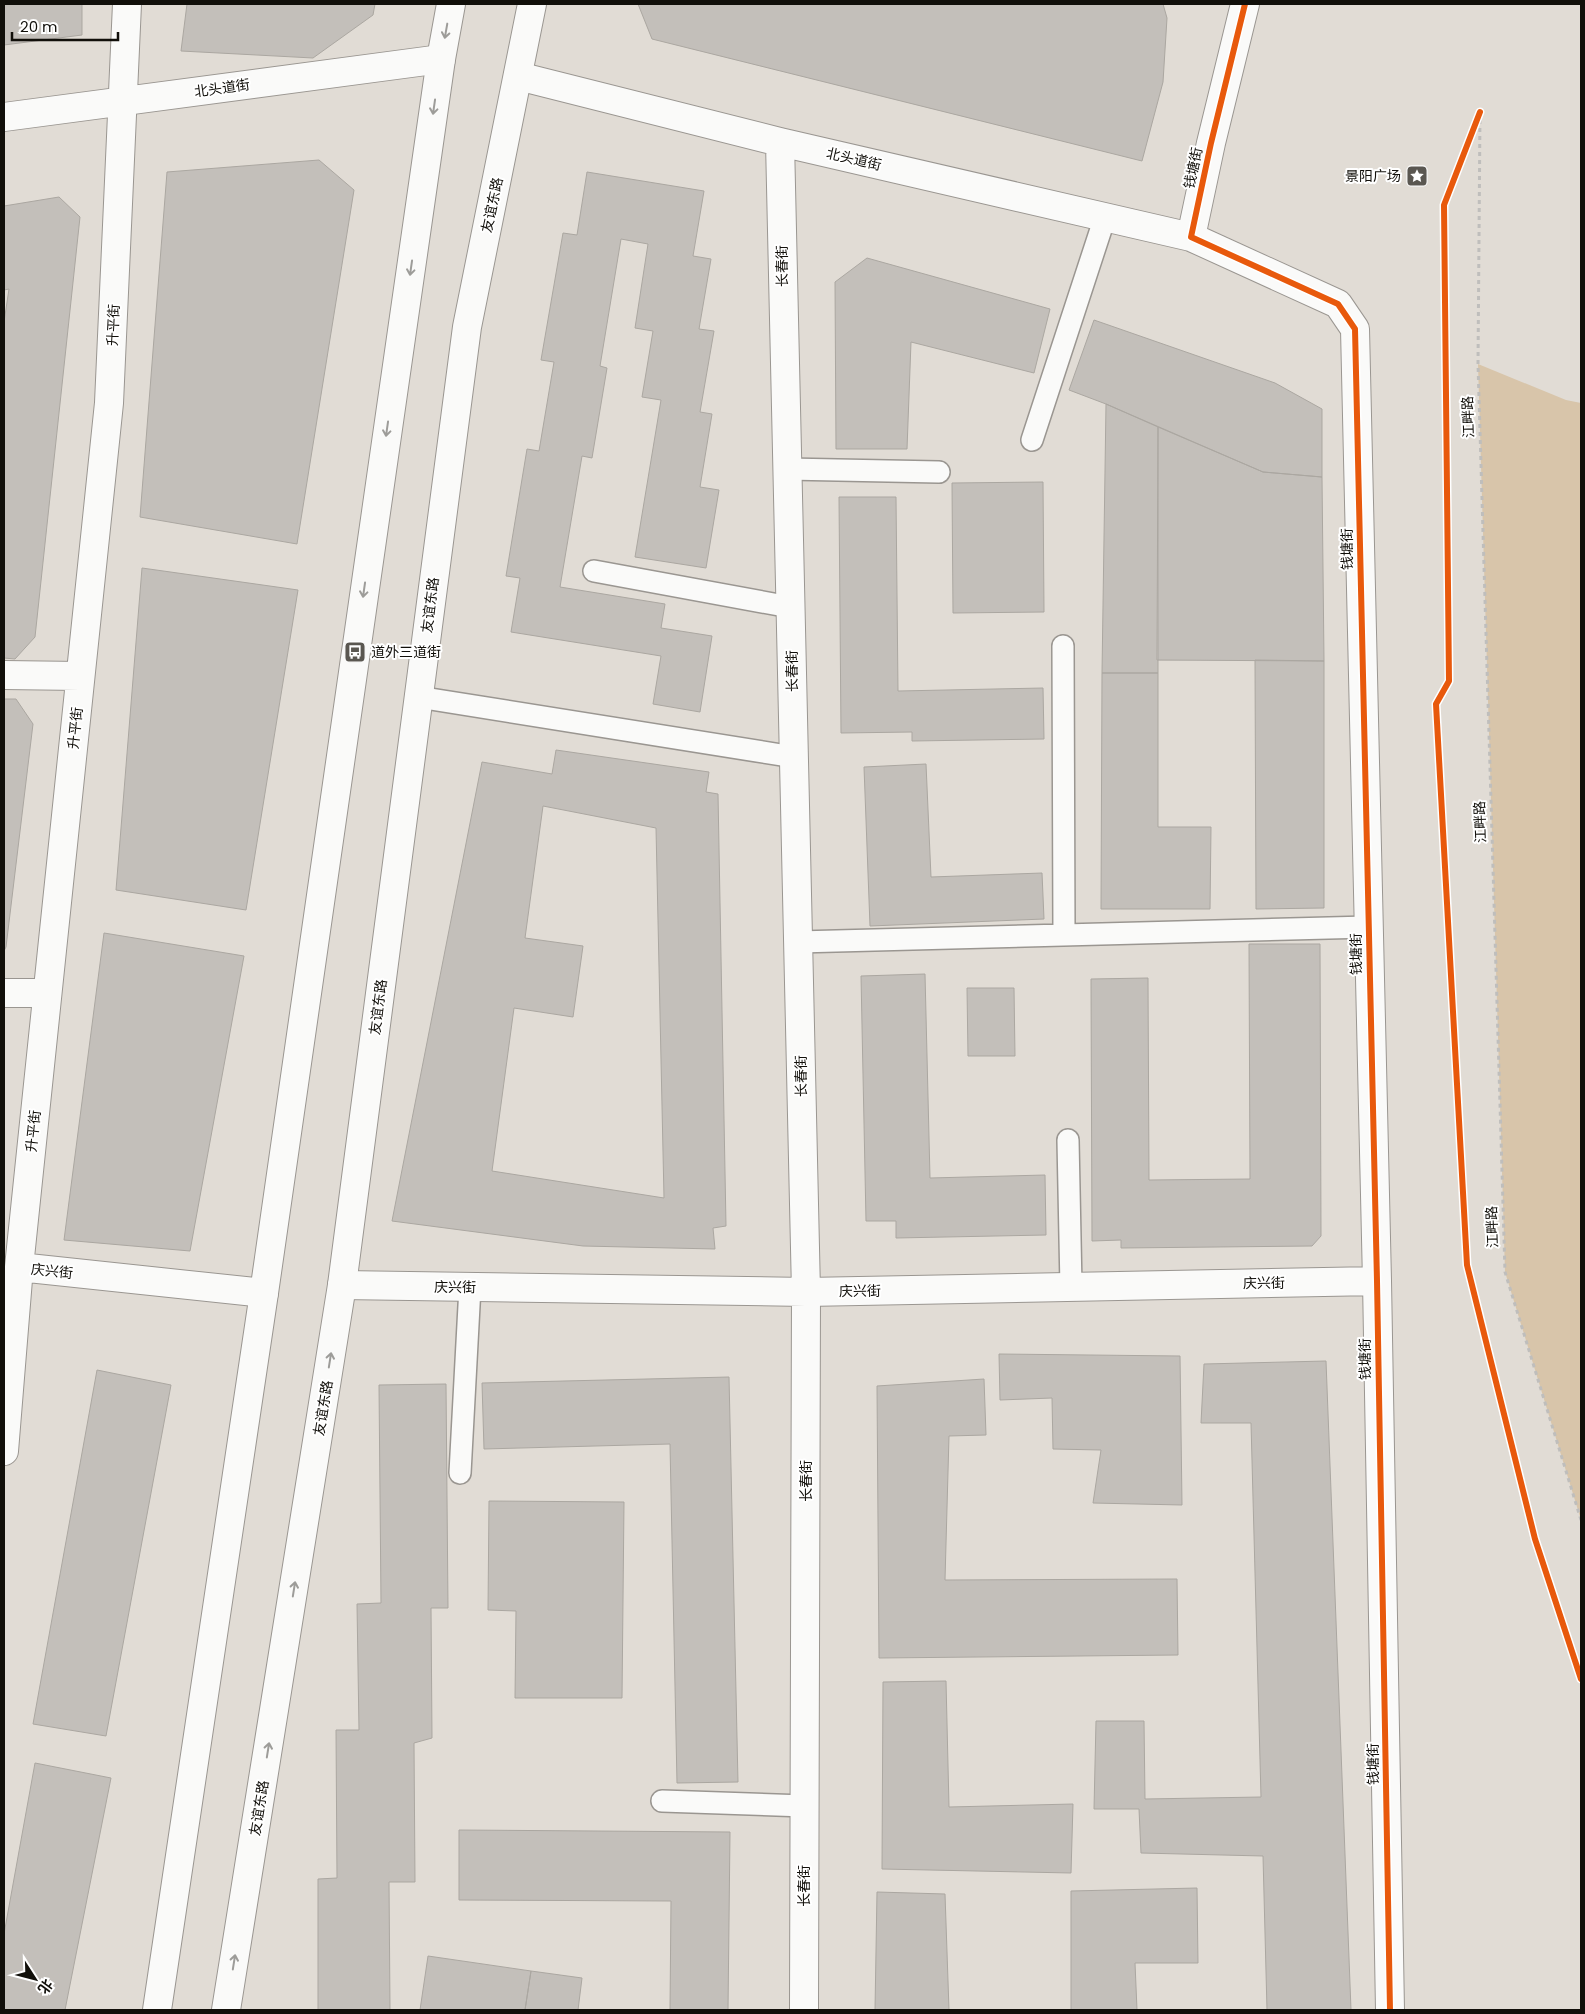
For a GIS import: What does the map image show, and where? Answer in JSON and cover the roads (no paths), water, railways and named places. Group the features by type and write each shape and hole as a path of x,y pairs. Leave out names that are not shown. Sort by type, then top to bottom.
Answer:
{"main road":[{"name":"升平街","path":"4,1440 19,1267 109,403 127,4"},
{"path":"156,2010 264,1293 441,59 451,4"},
{"name":"友谊东路","path":"226,2010 342,1285 467,327 532,4"},
{"name":"钱塘街","path":"1245,4 1190,237 1338,304 1355,329 1377,1281 1390,2010"},
{"name":"北头道街","path":"4,117 441,59"},
{"name":"北头道街","path":"518,76 780,142 1190,237"},
{"name":"长春街","path":"780,142 806,1292 804,2010"},
{"path":"4,675 80,676"},
{"path":"4,993 47,993"},
{"name":"庆兴街","path":"19,1267 264,1293"},
{"name":"庆兴街","path":"342,1285 806,1292 1377,1281"}],"lane":[{"path":"1032,440 1105,217"},
{"path":"787,469 939,472"},
{"path":"594,571 790,607"},
{"path":"1063,646 1064,935"},
{"path":"418,696 794,757"},
{"path":"798,942 1368,927"},
{"path":"1068,1140 1071,1287"},
{"path":"460,1473 470,1287"},
{"path":"662,1801 805,1806"}],"place":[{"name":"景阳广场","path":"1417,176"},
{"name":"道外三道街","path":"355,652"}]}
